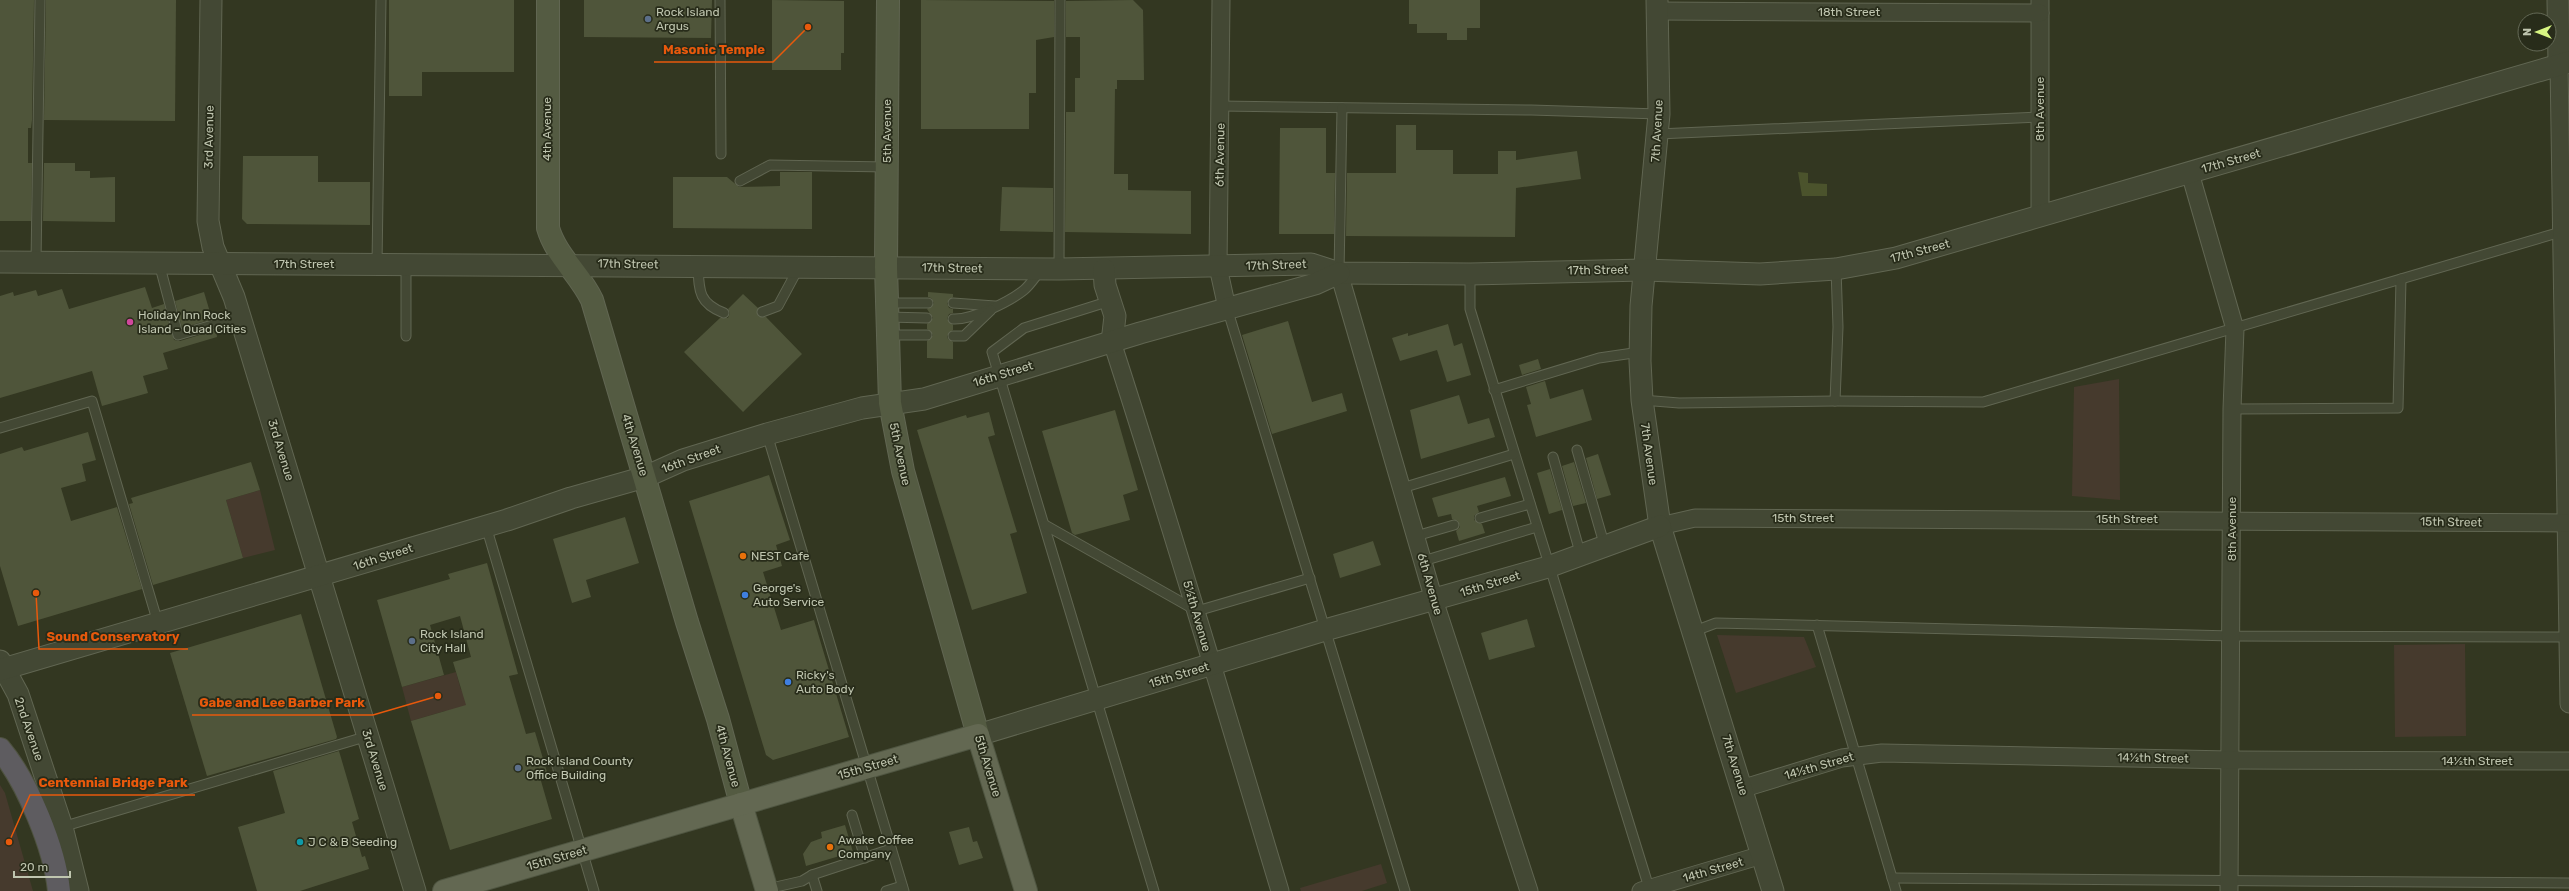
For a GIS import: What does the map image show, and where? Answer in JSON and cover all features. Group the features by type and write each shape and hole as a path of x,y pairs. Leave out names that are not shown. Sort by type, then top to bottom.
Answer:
{"highway":[{"path":"0,749 15,766 29,793 53,862 59,891"}],"main road":[{"name":"4th Avenue","path":"548,0 548,228 551,240 586,288 592,300 718,719 741,804 767,890"},
{"name":"5th Avenue","path":"888,0 886,318 890,403 903,471 978,735 1026,891"},
{"name":"15th Street","path":"444,891 978,735"}],"street":[{"name":"3rd Avenue","path":"211,0 208,221 220,264 240,317 415,891"},
{"name":"6th Avenue","path":"1221,0 1218,267 1227,308"},
{"path":"2558,0 2564,63 2569,704"},
{"name":"18th Street","path":"1657,6 2040,6"},
{"name":"7th Avenue","path":"1657,6 1658,124 1644,270 1640,352 1642,400 1660,526 1773,891"},
{"name":"8th Avenue","path":"2040,6 2040,217"},
{"name":"17th Street","path":"0,262 220,264 568,264 1051,268 1218,267 1311,264 1339,273 1470,274 1644,270 1760,274 1836,269 1896,258 2564,63"},
{"name":"8th Avenue","path":"2190,173 2235,329 2232,409 2232,636 2229,886"},
{"path":"1104,268 1105,285 1115,316 1112,342"},
{"name":"6th Avenue","path":"1339,273 1434,600 1529,891"},
{"name":"16th Street","path":"2,666 158,623 486,526 645,477 683,460 767,434 862,408 924,398 1227,308 1315,284 1339,273"},
{"name":"5½th Avenue","path":"1112,342 1197,611 1211,665 1280,891"},
{"name":"15th Street","path":"978,735 1325,630 1548,567 1660,526 1695,518 2232,520 2567,524"},
{"name":"2nd Avenue","path":"2,666 18,694 62,827 78,891"},
{"name":"14½th Street","path":"1742,789 1856,755 1882,753 2230,760 2569,761"},
{"name":"14th Street","path":"1647,890 1762,855"}],"lane":[{"path":"36,262 40,0"},
{"path":"377,264 380,0"},
{"path":"720,0 721,154"},
{"path":"953,319 964,320 996,306 1024,290 1051,268 1060,0"},
{"path":"1220,106 1342,108 1658,124 2040,117"},
{"path":"1339,273 1342,108"},
{"path":"740,181 770,165 887,167"},
{"path":"1642,400 1679,403 1835,401 1984,402 2235,329 2565,230"},
{"path":"159,263 178,335 240,317"},
{"path":"406,264 406,336"},
{"path":"698,265 699,291 706,302 724,313"},
{"path":"762,312 778,306 800,266"},
{"path":"1835,401 1838,327 1836,269"},
{"path":"1470,274 1470,309 1647,890"},
{"path":"2232,409 2398,408 2401,279"},
{"path":"1110,300 1024,328 992,352 1045,525 1095,700 1154,891"},
{"path":"886,318 928,303"},
{"path":"953,303 996,306"},
{"path":"953,336 964,336 996,306"},
{"path":"1227,308 1405,891"},
{"path":"886,318 927,318"},
{"path":"886,318 927,335"},
{"path":"1494,390 1599,358 1640,352"},
{"path":"0,428 92,401 158,623"},
{"path":"767,434 903,888 886,891"},
{"path":"1577,450 1605,547"},
{"path":"1402,488 1514,454"},
{"path":"1553,457 1580,556"},
{"path":"1480,518 1530,504"},
{"path":"1045,525 1197,611 1310,578"},
{"path":"1416,536 1454,525"},
{"path":"486,526 580,851 594,891"},
{"path":"1423,560 1537,527"},
{"path":"1692,632 1716,623 2232,636 2569,637"},
{"path":"1817,625 1896,891"},
{"path":"62,827 368,736"},
{"path":"852,815 865,858"},
{"path":"767,890 802,881 812,875 891,849"},
{"path":"812,875 817,891"},
{"path":"1892,878 2229,886 2569,883"}],"shaded area":[{"path":"1798,172 1808,173 1808,183 1827,184 1827,196 1802,196"},
{"path":"2119,379 2120,500 2072,496 2074,387"},
{"path":"260,490 275,550 243,558 226,500"},
{"path":"1717,635 1804,637 1816,667 1736,693"},
{"path":"2465,644 2466,736 2395,737 2394,645"},
{"path":"456,672 461,690 468,688 473,713 445,711 411,721 402,687"},
{"path":"0,785 5,793 33,891 0,891"},
{"path":"1381,864 1387,883 1362,891 1301,891 1300,888"}],"building":[{"path":"0,0 34,0 32,120 31,128 28,128 28,163 32,163 31,221 0,221"},
{"path":"46,0 176,0 175,121 44,120"},
{"path":"389,0 514,0 514,72 422,72 422,96 389,96"},
{"name":"Rock Island Argus","path":"584,0 712,0 711,38 584,37"},
{"path":"772,0 844,1 844,53 841,53 841,70 772,70"},
{"path":"921,0 1054,1 1054,37 1036,40 1036,93 1029,93 1029,129 921,129"},
{"path":"1133,0 1143,10 1144,80 1117,80 1117,89 1115,89 1114,174 1128,174 1128,190 1191,191 1191,234 1065,232 1066,112 1075,112 1075,78 1080,78 1080,37 1066,37 1066,1"},
{"path":"1409,0 1480,0 1480,28 1467,28 1467,40 1447,40 1447,33 1417,33 1417,24 1409,24"},
{"path":"1396,125 1416,125 1416,150 1453,150 1453,174 1498,174 1498,151 1516,151 1516,160 1577,151 1581,179 1516,188 1515,237 1346,236 1347,173 1396,173"},
{"path":"1280,128 1326,128 1326,173 1335,173 1334,234 1279,234"},
{"path":"243,156 318,156 318,182 370,182 370,225 247,224 242,219"},
{"path":"44,163 75,163 75,171 90,171 90,178 115,177 115,222 43,221"},
{"path":"780,172 812,172 812,229 673,228 673,177 727,177 739,187 780,186"},
{"path":"1002,187 1053,188 1053,232 1000,231"},
{"path":"145,287 152,308 164,304 174,340 180,341 216,330 217,337 163,353 168,369 143,376 148,393 102,406 92,371 0,398 0,296 13,292 14,296 36,290 38,296 62,289 69,309"},
{"path":"204,292 212,319 182,328 175,301"},
{"path":"928,292 953,294 953,297 947,303 949,308 953,309 953,313 949,314 947,319 953,325 953,330 947,336 948,339 953,342 953,359 927,358 927,341 933,335 927,329 927,324 933,318 927,309 934,303 931,298 928,297"},
{"path":"743,294 758,308 758,316 766,317 802,354 743,412 684,352 720,318 728,318 730,313 728,309"},
{"path":"1288,321 1312,402 1342,393 1347,411 1272,434 1242,335"},
{"path":"1448,324 1454,346 1462,343 1471,375 1447,382 1437,350 1400,361 1392,338 1408,333 1408,336"},
{"path":"1538,359 1541,369 1522,375 1519,365"},
{"path":"1545,381 1550,399 1583,389 1592,420 1536,437 1527,405 1531,404 1526,387"},
{"path":"1459,395 1468,424 1489,418 1495,437 1421,459 1410,410"},
{"path":"1115,410 1138,490 1123,495 1130,520 1075,535 1072,533 1042,431"},
{"path":"989,412 995,435 988,437 1017,532 1010,534 1027,593 972,610 917,430 966,415 967,418"},
{"path":"88,432 96,460 82,464 86,481 61,488 71,521 117,507 142,589 18,626 0,566 0,454 22,447 24,451"},
{"path":"1598,454 1611,495 1597,499 1586,458"},
{"path":"251,462 260,490 226,500 243,558 153,585 129,504 133,503 131,498"},
{"path":"1574,462 1586,503 1573,506 1562,466"},
{"path":"1550,469 1562,510 1549,514 1537,473"},
{"path":"769,475 790,540 776,545 782,566 763,572 781,630 814,620 849,737 773,760 766,755 689,501"},
{"path":"1505,477 1511,496 1477,506 1479,512 1474,516 1474,520 1482,524 1485,533 1459,541 1456,531 1460,527 1458,521 1452,519 1451,514 1438,517 1432,498"},
{"path":"625,517 639,563 586,580 591,597 572,603 553,539"},
{"path":"1373,541 1381,565 1340,578 1333,554"},
{"path":"487,563 518,674 509,676 526,734 535,732 547,772 539,774 552,819 450,850 411,721 466,705 453,662 471,657 460,616 430,625 444,675 402,687 377,600 450,579 448,574"},
{"path":"301,614 337,737 336,739 207,776 170,653"},
{"path":"1527,619 1535,647 1489,660 1481,633"},
{"name":"J C & B Seeding","path":"339,751 359,819 352,822 362,857 365,856 369,869 300,891 257,891 238,827 285,813 273,771"},
{"name":"Awake Coffee Company","path":"845,825 853,852 806,866 803,854 811,842 822,838 821,832"},
{"path":"969,827 973,842 977,841 983,858 959,865 949,832"}],"place":[{"name":"Rock Island Argus","path":"648,19"},
{"name":"Masonic Temple","path":"808,27"},
{"name":"Holiday Inn Rock Island - Quad Cities","path":"130,322"},
{"name":"NEST Cafe","path":"743,556"},
{"name":"Sound Conservatory","path":"36,593"},
{"name":"George's Auto Service","path":"745,595"},
{"name":"Rock Island City Hall","path":"412,641"},
{"name":"Ricky's Auto Body","path":"788,682"},
{"name":"Gabe and Lee Barber Park","path":"438,696"},
{"name":"Rock Island County Office Building","path":"518,768"},
{"name":"Centennial Bridge Park","path":"9,842"},
{"name":"J C & B Seeding","path":"300,842"},
{"name":"Awake Coffee Company","path":"830,847"}]}
